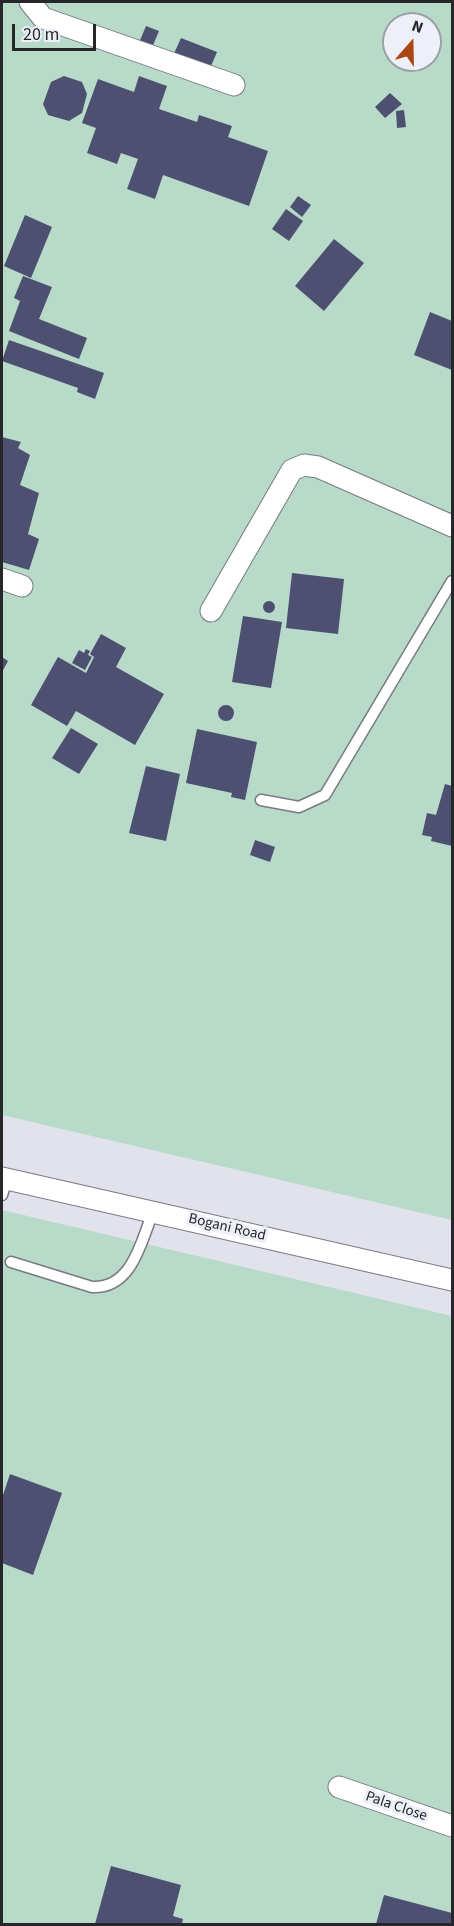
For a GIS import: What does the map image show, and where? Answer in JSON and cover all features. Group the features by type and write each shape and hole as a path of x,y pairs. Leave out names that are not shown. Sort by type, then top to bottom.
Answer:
{"street":[{"path":"30,2 43,18 234,85"},
{"path":"211,611 292,470 304,465 318,467 453,526"},
{"path":"2,579 22,586"},
{"name":"Bogani Road","path":"3,1184 153,1212 453,1280"},
{"name":"Pala Close","path":"339,1787 453,1826"}],"lane":[{"path":"261,800 300,807 325,795 453,581"},
{"path":"11,1262 92,1287 105,1286 125,1275 134,1261 153,1212"}],"green space":[{"path":"2,2 452,2 452,1220 2,1115"},
{"path":"2,1210 452,1316 452,1924 2,1924"}],"building":[{"path":"146,26 159,31 151,50 138,45"},
{"path":"181,38 217,52 208,73 172,58"},
{"path":"64,76 82,82 87,94 82,113 69,121 48,115 43,104 51,82"},
{"path":"139,76 167,86 159,109 197,122 199,115 232,126 228,137 268,151 249,206 163,175 155,199 127,189 138,159 121,153 117,164 87,153 96,128 82,123 98,79 134,92"},
{"path":"390,93 402,104 385,118 375,107"},
{"path":"404,110 406,127 397,128 396,111"},
{"path":"298,196 311,205 302,217 290,207"},
{"path":"286,209 303,221 289,241 272,229"},
{"path":"25,215 52,227 31,278 4,266"},
{"path":"334,239 364,263 324,311 295,286"},
{"path":"23,276 52,287 39,319 87,338 79,359 9,331 20,301 14,298"},
{"path":"430,312 452,321 452,370 414,355"},
{"path":"9,340 104,373 95,399 77,392 78,388 2,361"},
{"path":"2,437 21,442 18,448 30,455 20,485 39,493 28,534 39,539 29,570 2,562"},
{"path":"292,573 344,579 338,634 286,628"},
{"path":"271,601 274,602 274,612 267,613 264,612 263,605 264,602"},
{"path":"243,616 282,622 271,688 232,682"},
{"path":"101,634 126,648 116,667 164,694 135,745 76,711 67,726 31,705 58,657 86,673 94,657 90,654"},
{"path":"86,649 90,651 88,655 92,657 85,670 72,663 79,650 84,653"},
{"path":"2,657 8,661 2,672"},
{"path":"226,705 234,713 226,721 218,713"},
{"path":"71,728 98,744 79,774 52,758"},
{"path":"197,729 257,742 245,800 231,797 232,793 186,783"},
{"path":"146,766 180,774 166,841 129,833"},
{"path":"445,784 452,786 452,846 431,841 432,837 422,835 427,813 436,815"},
{"path":"255,840 275,847 270,862 250,855"},
{"path":"10,1474 62,1493 33,1575 2,1563 2,1498"},
{"path":"111,1866 181,1885 173,1916 183,1919 182,1924 95,1924"},
{"path":"384,1895 452,1913 452,1924 376,1924"}]}
